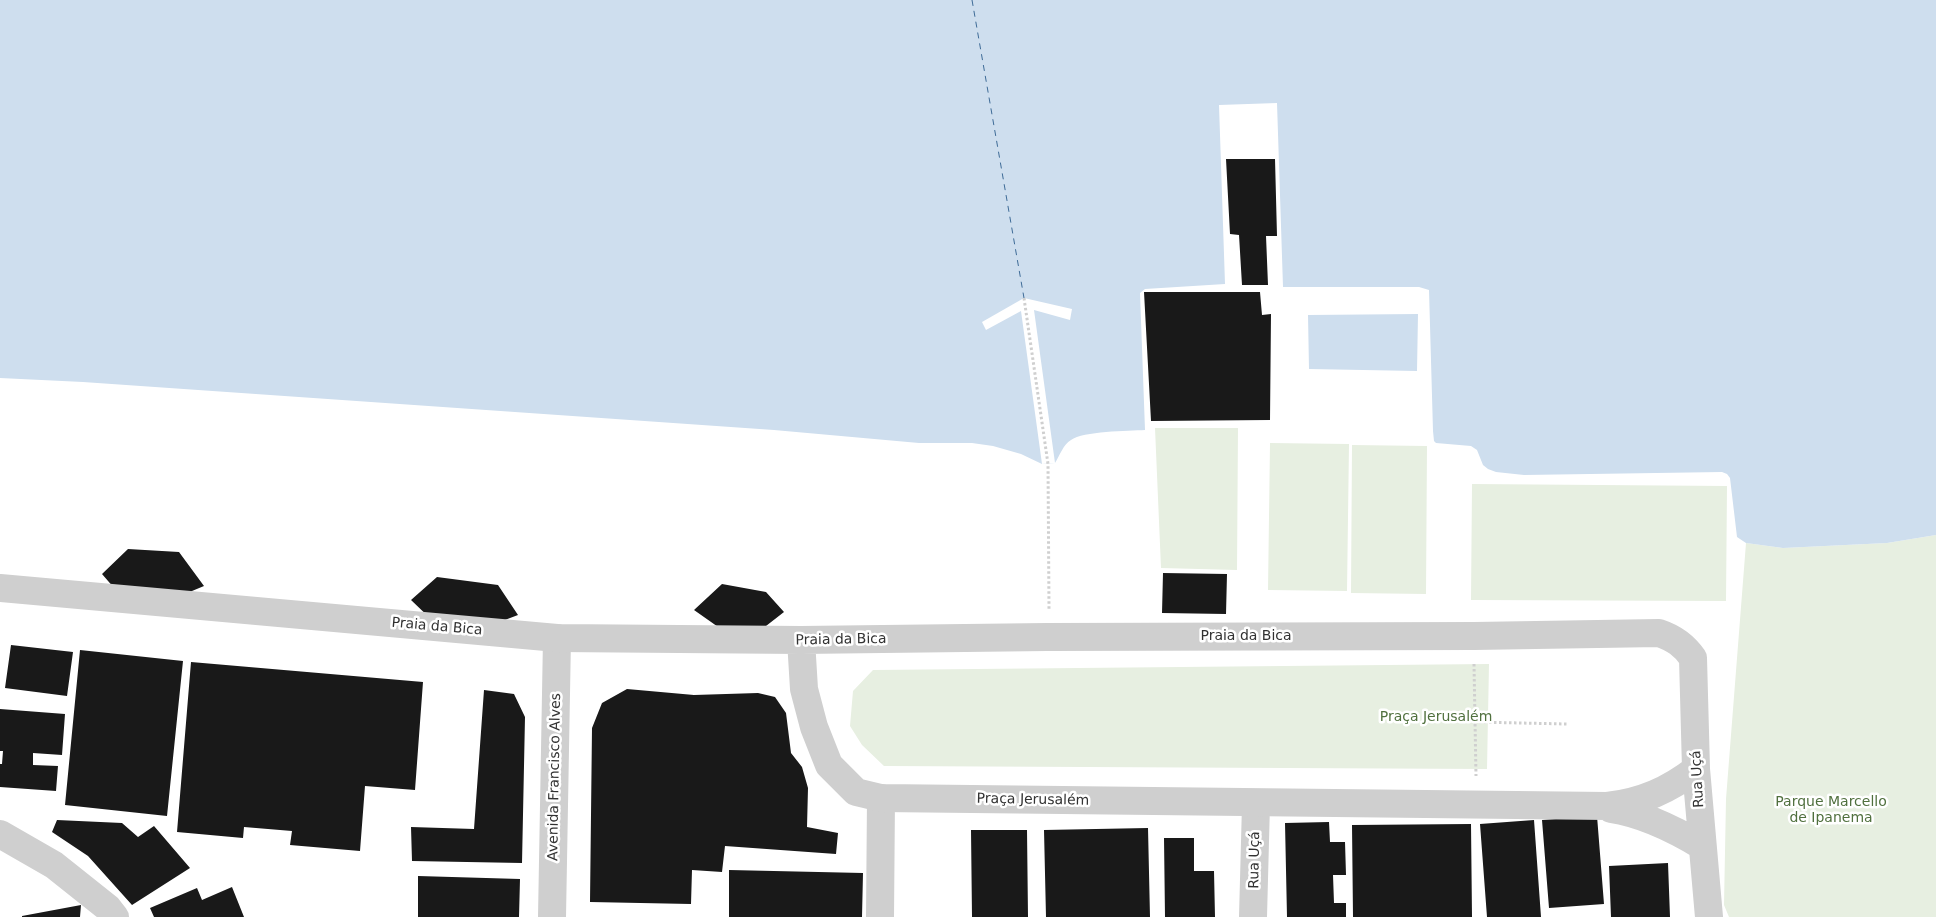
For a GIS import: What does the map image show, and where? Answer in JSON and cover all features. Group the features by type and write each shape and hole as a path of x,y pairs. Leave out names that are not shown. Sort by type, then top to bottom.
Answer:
{"street":[{"name":"Praia da Bica","path":"0,588 557,638 801,640 1047,637 1474,636 1659,632 1682,644"},
{"name":"Avenida Francisco Alves","path":"552,917 557,638"},
{"name":"Praça Jerusalém","path":"801,640 804,689 814,727 829,765 856,792 881,798 1256,804 1587,806 1627,804 1647,798 1665,790 1696,769"},
{"name":"Rua Uçá","path":"1682,644 1693,658 1696,769 1709,917"},
{"path":"880,917 881,798"},
{"name":"Rua Uçá","path":"1254,917 1256,804"},
{"name":"Praça Jerusalém","path":"1587,806 1621,811 1653,821 1678,832 1702,846"},
{"path":"0,834 54,866 108,908 115,917"}],"path":[{"path":"1024,298 1048,464 1047,637"},
{"path":"1474,636 1476,804"},
{"path":"1474,722 1567,724"}],"green space":[{"path":"1155,428 1238,428 1237,570 1161,568"},
{"path":"1270,443 1349,444 1347,591 1268,590"},
{"path":"1352,445 1427,446 1426,594 1351,593"},
{"path":"1472,484 1727,486 1726,601 1471,600"},
{"name":"Parque Marcello de Ipanema","path":"1936,535 1936,917 1729,917 1724,905 1726,799 1746,543 1783,548 1887,543"},
{"name":"Praça Jerusalém","path":"1489,664 1487,769 884,766 862,745 850,726 853,691 873,670"}],"water":[{"path":"0,0 1936,0 1936,535 1887,543 1783,548 1746,543 1737,537 1730,478 1722,472 1524,475 1496,472 1488,469 1483,465 1477,450 1471,446 1436,443 1433,431 1429,290 1419,287 1283,287 1277,103 1219,105 1225,284 1145,289 1140,293 1145,430 1106,432 1077,437 1066,445 1055,463 1042,464 1021,454 993,446 972,443 919,443 774,430 83,382 0,378"},
{"path":"1418,314 1417,371 1309,369 1308,315"}],"pier":[{"path":"1024,298 1072,309 1070,320 1034,310 1055,463 1042,464 1021,311 986,330 982,322"}],"building":[{"path":"1226,159 1275,159 1277,236 1266,236 1268,285 1242,285 1239,235 1230,234"},
{"path":"1144,292 1260,292 1262,315 1271,314 1270,420 1151,421"},
{"path":"128,549 179,552 204,586 168,601 121,596 102,574"},
{"path":"1163,573 1227,574 1226,614 1162,613"},
{"path":"437,577 498,585 518,615 481,629 435,623 411,600"},
{"path":"722,584 766,592 784,612 757,633 721,629 694,610"},
{"path":"11,645 73,652 67,696 5,688"},
{"path":"80,650 183,661 167,816 65,805"},
{"path":"191,662 423,682 415,790 365,786 360,851 290,845 292,831 244,827 243,838 177,832"},
{"path":"627,689 694,695 758,693 775,697 786,713 791,753 802,767 808,788 807,827 838,833 836,854 725,846 722,872 692,870 691,904 590,902 592,728 602,703"},
{"path":"484,690 514,694 525,717 522,863 412,861 411,827 474,829"},
{"path":"0,709 65,714 62,755 33,753 33,765 58,766 56,791 0,787 0,764 2,764 3,751 0,751"},
{"path":"1597,816 1604,904 1549,908 1542,820"},
{"path":"57,820 122,823 138,837 154,826 190,868 132,905 88,856 52,832"},
{"path":"1534,820 1541,917 1487,917 1480,824"},
{"path":"1329,822 1330,842 1345,842 1346,875 1333,875 1334,903 1346,903 1346,917 1287,917 1285,823"},
{"path":"1471,824 1472,917 1353,917 1352,825"},
{"path":"1148,828 1150,917 1046,917 1044,830"},
{"path":"971,830 1027,830 1028,917 972,917"},
{"path":"1164,838 1194,838 1194,871 1214,871 1215,917 1165,917"},
{"path":"1668,863 1670,917 1611,917 1609,866"},
{"path":"729,870 863,873 862,917 729,917"},
{"path":"418,876 520,879 519,917 418,917"},
{"path":"232,887 244,917 154,917 150,908 197,888 202,900"},
{"path":"81,905 80,917 22,917 22,916"}],"ferry route":[{"path":"972,0 1024,298"}]}
